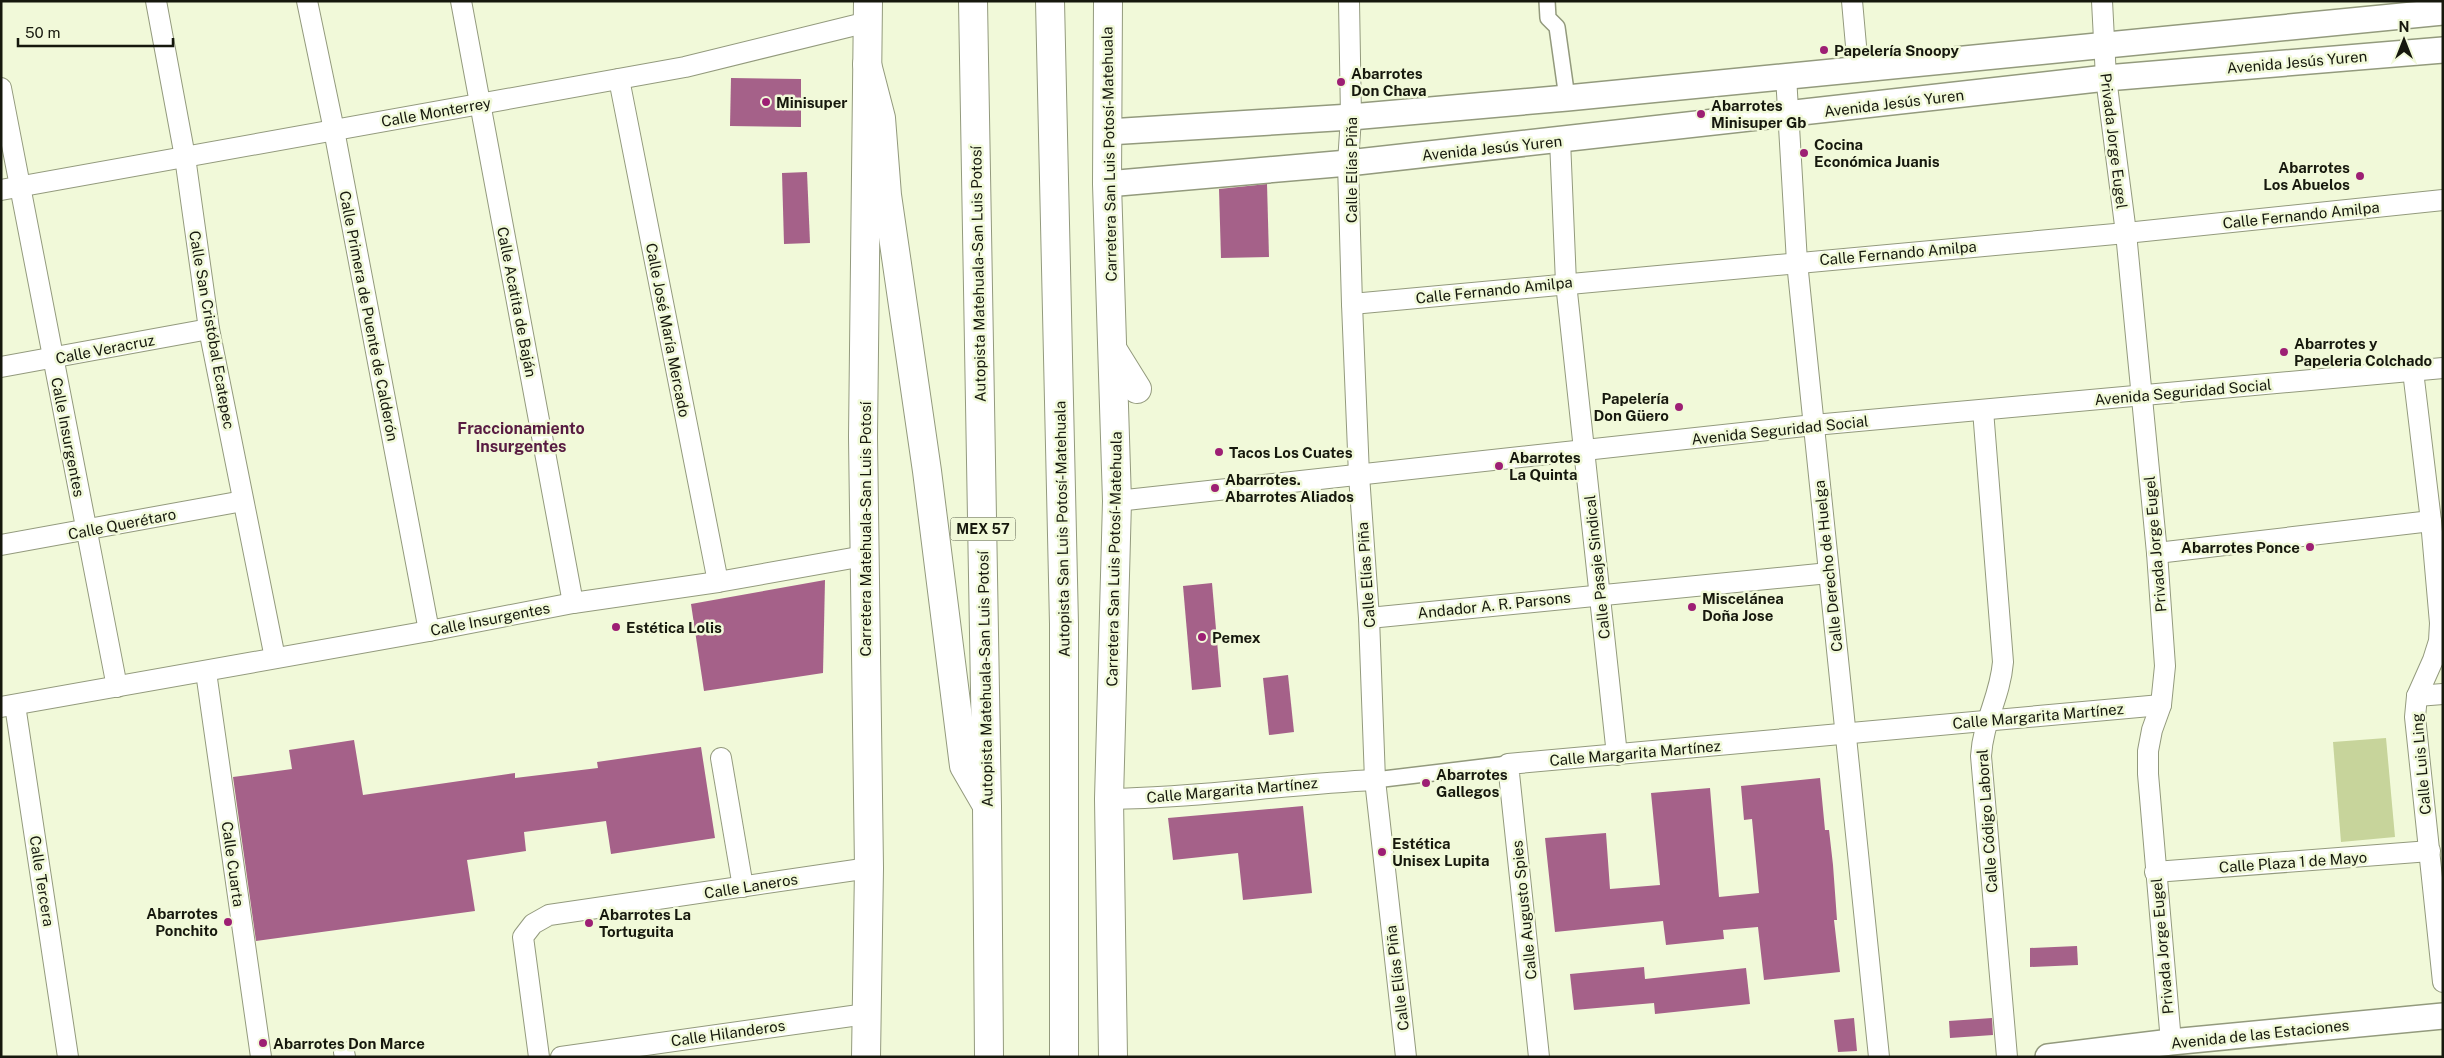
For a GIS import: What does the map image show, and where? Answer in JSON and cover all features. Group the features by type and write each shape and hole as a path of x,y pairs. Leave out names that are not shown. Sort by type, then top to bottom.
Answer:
{"main road":[{"name":"Autopista Matehuala-San Luis Potosí","path":"973,1 988,806 989,1057"},
{"name":"Autopista San Luis Potosí-Matehuala","path":"1050,1 1064,624 1064,1057"},
{"name":"Carretera San Luis Potosí-Matehuala","path":"1108,1 1107,184 1117,501 1109,799 1113,1057"},
{"name":"Carretera Matehuala-San Luis Potosí","path":"866,1057 869,868 864,556 868,12"},
{"path":"867,64 881,118 887,195 927,471 964,766 988,806"},
{"path":"1113,349 1136,390"}],"street":[{"name":"Calle San Cristóbal Ecatepec","path":"156,1 185,157 209,329 275,658"},
{"name":"Calle Primera de Puente de Calderón","path":"308,1 429,631"},
{"name":"Calle Acatita de Baján","path":"461,1 573,603"},
{"name":"Calle Elías Piña","path":"1349,1 1351,117 1348,163 1352,304 1359,475 1369,618 1375,780 1406,1057"},
{"path":"1547,1 1548,18 1557,26 1567,98"},
{"path":"1852,1 1858,68"},
{"name":"Privada Jorge Eugel","path":"2102,1 2106,78 2126,233 2157,553 2165,666 2161,705 2152,730 2148,751 2155,872 2171,1042"},
{"name":"Calle Monterrey","path":"10,188 684,67 868,12"},
{"path":"1108,132 1351,117 1567,98 2443,12"},
{"name":"Avenida Jesús Yuren","path":"1107,184 1348,163 2106,78 2443,50"},
{"name":"Calle Derecho de Huelga","path":"1786,76 1797,262 1879,1057"},
{"name":"Calle José María Mercado","path":"619,79 718,582"},
{"name":"Calle Insurgentes","path":"1,88 10,188 52,359 117,687"},
{"name":"Calle Pasaje Sindical","path":"1560,140 1566,282 1617,755"},
{"name":"Calle Fernando Amilpa","path":"1352,304 1566,282 2126,233 2443,200"},
{"name":"Calle Veracruz","path":"1,368 209,329"},
{"name":"Avenida Seguridad Social","path":"1117,501 1814,425 2443,368"},
{"name":"Calle Luis Ling","path":"2413,371 2431,521 2440,623 2439,641 2417,696 2415,718 2443,982"},
{"name":"Calle Código Laboral","path":"1983,410 2003,662 2001,684 1982,737 1982,774 2007,1057"},
{"name":"Calle Querétaro","path":"1,546 243,501"},
{"path":"2157,553 2431,521"},
{"name":"Calle Insurgentes","path":"8,706 206,672 573,603 718,582 864,556"},
{"name":"Andador A. R. Parsons","path":"1369,618 1829,573"},
{"name":"Calle Cuarta","path":"206,672 261,1057"},
{"path":"2417,696 2443,694"},
{"name":"Calle Margarita Martínez","path":"1109,799 1146,798 1311,783 1375,780 1508,764 2161,705"},
{"name":"Calle Tercera","path":"8,706 68,1057"},
{"path":"721,758 743,887"},
{"name":"Calle Augusto Spies","path":"1508,764 1539,1057"},
{"name":"Calle Plaza 1 de Mayo","path":"2155,872 2430,852"},
{"name":"Calle Laneros","path":"539,1057 523,938 533,924 549,915 869,868"},
{"name":"Calle Hilanderos","path":"561,1057 866,1014"},
{"name":"Avenida de las Estaciones","path":"2048,1057 2110,1053 2171,1042 2443,1016"}],"green space":[{"path":"2386,738 2395,837 2341,842 2333,742"}],"building":[{"name":"Minisuper","path":"731,78 801,79 801,127 730,126"},
{"path":"807,172 810,243 784,244 782,173"},
{"path":"1267,184 1269,257 1221,258 1219,189"},
{"path":"825,580 823,673 704,691 691,604"},
{"name":"Pemex","path":"1212,583 1221,687 1192,690 1183,586"},
{"path":"1288,675 1294,732 1269,735 1263,678"},
{"path":"354,740 363,795 515,773 515,778 598,768 597,762 701,747 715,838 611,854 606,821 524,832 526,851 467,860 475,911 256,941 233,777 292,769 289,750"},
{"path":"1820,778 1825,830 1829,830 1833,865 1837,920 1834,920 1840,972 1764,980 1758,927 1723,930 1724,939 1666,945 1663,921 1555,932 1545,838 1606,833 1610,889 1660,885 1651,793 1710,788 1719,897 1759,893 1752,819 1744,820 1741,786"},
{"path":"1303,806 1312,893 1243,900 1238,853 1173,860 1168,818"},
{"path":"2077,946 2078,965 2030,967 2030,948"},
{"path":"1644,967 1645,979 1746,968 1750,1004 1655,1014 1654,1003 1574,1010 1570,974"},
{"path":"1854,1018 1857,1051 1838,1052 1834,1020"},
{"path":"1992,1018 1993,1035 1950,1038 1949,1021"}],"place":[{"name":"Papelería Snoopy","path":"1824,50"},
{"name":"Abarrotes Don Chava","path":"1341,82"},
{"name":"Minisuper","path":"766,102"},
{"name":"Abarrotes Minisuper Gb","path":"1701,114"},
{"name":"Cocina Económica Juanis","path":"1804,153"},
{"name":"Abarrotes Los Abuelos","path":"2360,176"},
{"name":"Abarrotes y Papeleria Colchado","path":"2284,352"},
{"name":"Papelería Don Güero","path":"1679,407"},
{"name":"Tacos Los Cuates","path":"1219,452"},
{"name":"Abarrotes La Quinta","path":"1499,466"},
{"name":"Abarrotes. Abarrotes Aliados","path":"1215,488"},
{"name":"Abarrotes Ponce","path":"2310,547"},
{"name":"Miscelánea Doña Jose","path":"1692,607"},
{"name":"Estética Lolis","path":"616,627"},
{"name":"Pemex","path":"1202,637"},
{"name":"Abarrotes Gallegos","path":"1426,783"},
{"name":"Estética Unisex Lupita","path":"1382,852"},
{"name":"Abarrotes Ponchito","path":"228,922"},
{"name":"Abarrotes La Tortuguita","path":"589,923"},
{"name":"Abarrotes Don Marce","path":"263,1043"}],"district":[{"name":"Fraccionamiento Insurgentes","path":"521,437"}]}
